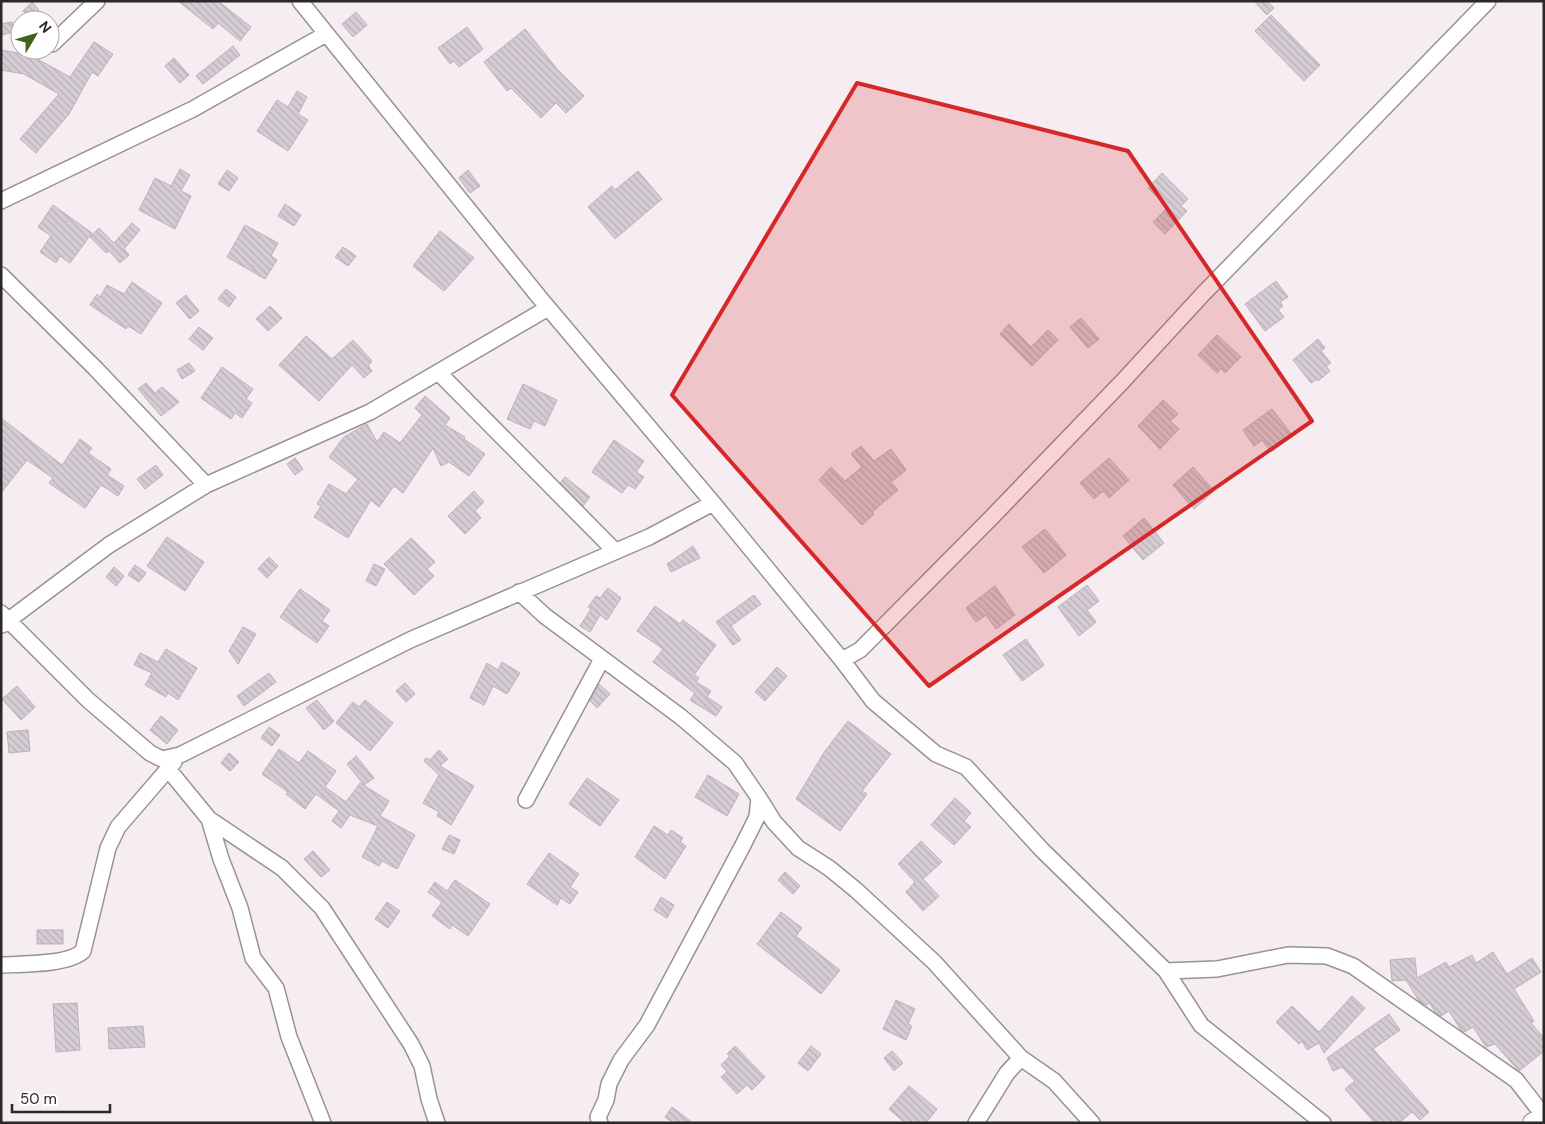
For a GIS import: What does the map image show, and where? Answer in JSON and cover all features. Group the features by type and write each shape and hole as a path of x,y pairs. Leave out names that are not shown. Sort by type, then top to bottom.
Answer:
{"main road":[{"path":"1533,1123 1544,1117"}],"street":[{"path":"60,36 97,1"},
{"path":"300,1 548,308 713,503 842,660 873,701 936,754 966,767 1042,850 1166,972 1201,1025 1323,1123"},
{"path":"842,660 860,650 990,518 1122,382 1203,294 1488,1"},
{"path":"1,201 193,110 326,34"},
{"path":"1,275 95,368 206,485"},
{"path":"548,308 370,412 206,485 109,546 4,620 88,700 150,753 162,759 180,755 410,640 649,537 713,503"},
{"path":"438,372 615,551"},
{"path":"519,592 545,616 681,717 735,763 774,822 798,848 856,890 934,962 1021,1058 1054,1081 1092,1123"},
{"path":"526,800 602,659"},
{"path":"1,965 50,962 78,956 83,951 108,848 118,827 180,755"},
{"path":"168,769 209,819 282,868 322,908 411,1044 422,1066 429,1099 437,1123"},
{"path":"600,1123 598,1117 606,1100 608,1084 620,1060 647,1026 714,903 757,817 759,798"},
{"path":"209,819 220,859 240,908 253,958 276,988 289,1037 323,1123"},
{"path":"1166,972 1217,969 1288,955 1327,956 1353,966 1516,1080 1544,1117"},
{"path":"976,1123 1007,1073 1021,1058"}],"highlighted area":[{"path":"857,83 1128,151 1312,421 929,686 672,395"}],"building":[{"path":"178,1 218,1 251,27 240,41 218,23 213,29"},
{"path":"1254,1 1267,1 1274,8 1267,15"},
{"path":"32,2 39,10 24,10"},
{"path":"356,12 367,25 353,37 342,24"},
{"path":"1271,15 1320,65 1304,81 1255,31"},
{"path":"10,22 10,33 1,35 1,24"},
{"path":"467,27 483,49 459,67 454,61 450,64 438,48"},
{"path":"525,29 558,70 584,96 566,113 556,103 541,118 511,88 507,91 484,62"},
{"path":"94,42 113,54 98,76 92,72 69,114 36,153 20,139 59,94 24,74 1,70 1,50 10,52 10,60 39,60 70,77"},
{"path":"233,46 240,55 203,84 196,76"},
{"path":"174,58 189,75 180,83 165,66"},
{"path":"297,91 307,97 298,114 308,120 288,151 257,131 277,100 288,107"},
{"path":"180,169 190,175 181,191 191,196 175,229 139,210 155,178 171,186"},
{"path":"227,170 238,178 229,191 218,184"},
{"path":"468,170 480,186 470,193 459,178"},
{"path":"638,171 662,199 615,239 588,207 612,186 615,190"},
{"path":"1162,173 1188,199 1181,206 1187,211 1165,234 1153,222 1168,207 1148,188"},
{"path":"285,204 301,215 294,226 278,216"},
{"path":"53,205 92,233 70,263 60,256 56,263 40,252 51,236 38,227"},
{"path":"132,223 140,230 124,249 129,255 120,263 109,251 106,253 90,237 99,228 114,243"},
{"path":"245,225 278,243 271,256 277,260 265,279 227,257"},
{"path":"440,231 474,258 444,291 413,266"},
{"path":"343,247 356,256 348,266 335,257"},
{"path":"1276,281 1288,297 1280,302 1283,306 1278,310 1284,317 1265,331 1245,304"},
{"path":"132,282 162,303 141,334 128,326 126,329 90,305 97,294 100,297 107,285 124,294"},
{"path":"226,289 236,297 229,307 218,299"},
{"path":"186,295 199,311 190,319 176,303"},
{"path":"270,306 282,318 268,331 256,319"},
{"path":"1081,318 1099,339 1088,348 1070,327"},
{"path":"1009,324 1031,347 1048,330 1058,340 1032,366 1000,334"},
{"path":"199,327 213,338 203,350 189,339"},
{"path":"1217,335 1241,357 1225,373 1221,368 1217,373 1198,355"},
{"path":"306,336 332,359 353,340 372,361 368,366 372,371 364,378 352,365 319,401 279,365"},
{"path":"1318,339 1325,348 1321,351 1331,363 1326,366 1330,371 1318,381 1317,379 1311,383 1293,360"},
{"path":"189,363 195,371 182,379 177,370"},
{"path":"222,367 253,389 246,399 252,403 242,418 235,413 231,419 201,398"},
{"path":"146,383 155,393 162,387 179,402 161,416 138,389"},
{"path":"523,384 557,400 545,426 534,421 530,429 507,419"},
{"path":"425,396 450,418 445,425 465,437 464,439 485,454 469,476 449,462 441,466 433,448 403,493 394,486 379,507 371,500 348,538 314,517 321,506 317,504 329,484 346,494 358,479 329,457 344,437 367,424 377,442 384,432 400,443 422,415 415,408"},
{"path":"1163,400 1178,414 1170,421 1179,429 1160,449 1138,426"},
{"path":"1272,409 1293,436 1271,452 1262,440 1254,446 1243,430"},
{"path":"1,418 62,465 80,439 92,448 88,453 111,469 107,475 124,486 118,496 101,485 85,508 49,483 53,478 27,460 1,493"},
{"path":"614,440 644,461 636,472 644,477 635,489 628,485 622,493 592,472"},
{"path":"861,446 874,461 891,449 906,470 891,482 898,490 872,512 874,514 862,525 819,480 831,467 845,481 862,467 851,454"},
{"path":"295,458 303,469 295,475 287,464"},
{"path":"1109,458 1129,480 1109,498 1103,491 1094,499 1080,483"},
{"path":"156,465 163,475 145,489 137,479"},
{"path":"1193,467 1214,491 1194,509 1173,485"},
{"path":"565,477 590,497 583,506 560,483"},
{"path":"474,491 484,502 475,511 481,518 465,534 448,516"},
{"path":"1144,518 1164,543 1143,560 1123,536"},
{"path":"1045,529 1066,555 1044,573 1022,547"},
{"path":"167,537 204,562 185,591 147,566"},
{"path":"411,538 435,562 427,569 434,576 414,595 384,564"},
{"path":"693,546 700,558 671,572 667,564"},
{"path":"269,557 278,566 267,578 258,569"},
{"path":"374,564 385,569 376,586 366,581"},
{"path":"135,565 146,573 139,582 128,575"},
{"path":"114,567 124,576 116,586 106,577"},
{"path":"1087,585 1099,601 1087,610 1096,622 1079,636 1058,607"},
{"path":"995,586 1015,615 996,629 986,615 976,622 966,608"},
{"path":"608,588 621,598 607,620 600,615 590,632 580,626 591,609 588,607 596,596 600,598"},
{"path":"300,589 330,610 322,621 329,626 317,643 280,617"},
{"path":"754,595 761,604 731,626 741,640 733,645 716,622"},
{"path":"655,606 680,624 683,620 716,645 694,675 699,678 696,682 711,691 707,697 722,707 716,716 690,700 695,693 653,662 663,649 637,631"},
{"path":"243,627 256,634 238,664 229,651"},
{"path":"1026,639 1044,665 1022,681 1003,655"},
{"path":"166,649 197,668 178,700 168,693 166,697 145,685 152,673 134,665 140,653 158,662"},
{"path":"502,662 520,673 507,694 493,686 484,705 470,698 487,663 498,670"},
{"path":"777,667 787,676 765,701 755,692"},
{"path":"269,673 276,682 244,706 237,696"},
{"path":"405,683 415,694 406,702 396,691"},
{"path":"599,684 610,694 597,708 590,701"},
{"path":"17,686 35,707 21,720 2,699"},
{"path":"317,700 334,721 324,730 306,708"},
{"path":"365,700 393,723 370,751 336,723 353,702 359,707"},
{"path":"161,716 178,730 167,744 150,730"},
{"path":"848,721 891,754 862,791 867,794 840,831 796,799 825,751"},
{"path":"269,727 280,735 272,746 261,738"},
{"path":"28,730 30,751 9,753 7,732"},
{"path":"279,749 299,763 308,751 336,771 325,787 346,802 360,783 389,801 380,816 415,835 397,869 382,861 379,866 362,857 378,826 350,815 341,828 332,821 339,811 316,794 305,809 286,794 288,792 262,774"},
{"path":"439,750 448,759 440,766 474,786 451,825 437,816 439,812 423,803 439,775 424,761 426,758 430,760"},
{"path":"229,753 239,762 230,771 221,763"},
{"path":"356,756 374,778 364,785 347,764"},
{"path":"708,775 739,794 727,816 695,797"},
{"path":"587,778 619,800 600,826 569,804"},
{"path":"955,798 971,813 964,821 971,827 954,845 931,825"},
{"path":"654,826 668,835 671,830 683,838 680,842 686,846 665,879 635,857"},
{"path":"449,835 460,840 454,854 442,849"},
{"path":"921,841 942,862 923,879 939,896 923,911 906,892 915,882 898,864"},
{"path":"313,851 330,870 321,877 304,859"},
{"path":"549,853 579,874 570,887 578,892 570,904 561,898 557,905 527,884"},
{"path":"785,872 800,886 793,894 778,880"},
{"path":"455,880 490,904 468,936 452,925 450,929 432,916 442,902 428,892 435,882 447,891"},
{"path":"661,897 674,905 667,918 654,910"},
{"path":"387,902 400,911 388,928 375,919"},
{"path":"781,912 802,928 796,936 840,970 821,994 757,944"},
{"path":"37,930 63,930 63,944 37,944"},
{"path":"1493,952 1507,974 1532,958 1541,972 1514,989 1534,1021 1531,1023 1544,1038 1544,1051 1519,1071 1495,1044 1486,1047 1473,1027 1464,1032 1460,1029 1449,1011 1441,1016 1435,1012 1430,1003 1426,1005 1419,1001 1406,980 1392,981 1390,960 1415,958 1417,978 1446,962 1449,967 1472,955 1476,963"},
{"path":"1352,996 1365,1008 1324,1053 1319,1043 1307,1050 1302,1041 1299,1044 1276,1022 1292,1006 1319,1032"},
{"path":"896,1000 915,1009 908,1024 912,1026 906,1040 883,1029"},
{"path":"77,1003 80,1050 56,1052 53,1004"},
{"path":"1389,1014 1400,1030 1373,1049 1429,1112 1420,1120 1412,1112 1399,1123 1375,1123 1345,1089 1355,1081 1342,1067 1333,1071 1327,1058"},
{"path":"143,1026 145,1047 109,1049 108,1028"},
{"path":"735,1046 765,1077 752,1090 747,1085 737,1094 721,1077 727,1072 721,1065 730,1056 727,1054"},
{"path":"811,1046 821,1054 808,1071 798,1063"},
{"path":"892,1051 903,1063 894,1071 884,1058"},
{"path":"909,1086 937,1109 926,1123 905,1123 889,1109"},
{"path":"672,1107 693,1123 673,1123 665,1117"}]}
